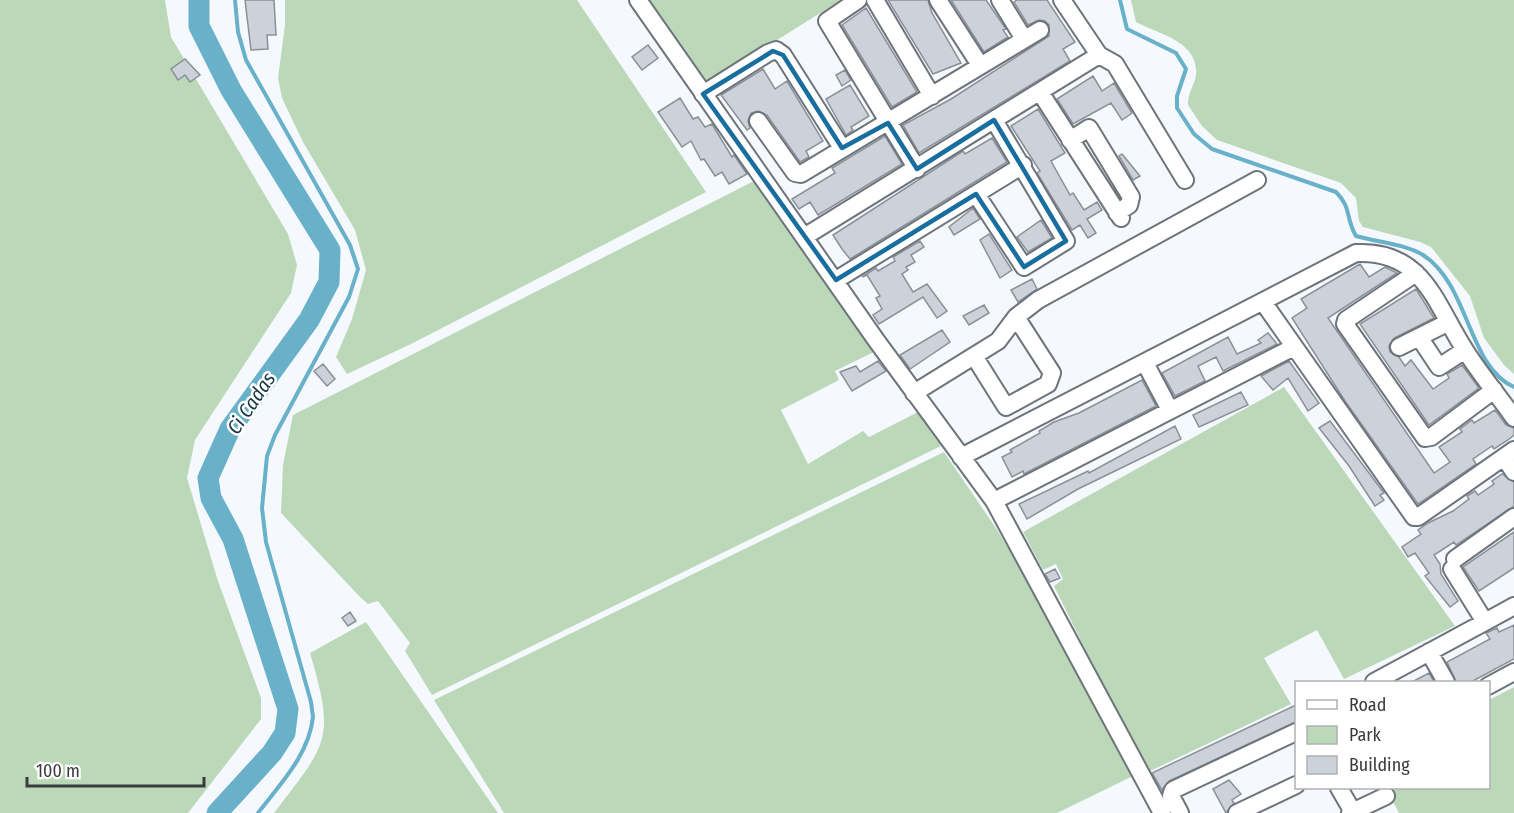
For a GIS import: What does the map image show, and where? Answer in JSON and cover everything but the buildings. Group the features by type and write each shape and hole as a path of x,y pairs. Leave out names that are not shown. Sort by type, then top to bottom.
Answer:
{"street":[{"path":"638,0 914,393 994,501 1162,813"},
{"path":"858,0 826,21 917,169"},
{"path":"875,0 932,96"},
{"path":"938,0 980,65"},
{"path":"1000,0 1024,39"},
{"path":"1062,0 1099,56 1114,64 1185,180"},
{"path":"759,121 797,174 888,123 1040,30"},
{"path":"703,94 776,50 783,56 842,148"},
{"path":"804,237 1099,56"},
{"path":"1040,92 1070,140 1089,128 1131,197 1129,205 1119,216"},
{"path":"976,194 1020,265 1028,267 1066,241 1023,165 994,120"},
{"path":"836,280 1023,165"},
{"path":"914,393 998,341 1017,317 1038,300 1257,180"},
{"path":"961,457 1356,253 1394,258 1427,283 1465,350 1514,418"},
{"path":"1416,273 1346,320 1345,324 1425,438 1431,437 1494,390"},
{"path":"1263,302 1414,517 1418,517 1509,453 1514,472"},
{"path":"974,356 1006,407 1048,384 1052,373 1017,317"},
{"path":"1399,347 1449,322"},
{"path":"1419,337 1438,367 1465,350"},
{"path":"994,501 1294,347"},
{"path":"1145,363 1170,410"},
{"path":"1485,622 1453,564 1514,517"},
{"path":"1376,681 1514,606"},
{"path":"1430,652 1445,681"},
{"path":"1490,685 1514,672"},
{"path":"1180,813 1171,796 1173,790 1295,732"},
{"path":"1237,813 1295,785"},
{"path":"1340,789 1351,812 1386,796"}],"highlighted area":[{"path":"773,51 783,55 842,148 888,123 917,169 994,120 1066,241 1024,267 976,194 836,280 703,94"}],"green space":[{"path":"0,0 165,0 171,37 288,234 297,265 291,293 195,440 187,478 218,581 261,698 261,719 188,813 0,813"},
{"path":"285,0 577,0 706,192 413,343 347,374 336,357 352,319 366,270 355,230 303,142 282,98 278,78 285,25"},
{"path":"646,0 841,0 705,85"},
{"path":"1131,0 1514,0 1514,374 1504,365 1484,338 1470,296 1431,247 1363,227 1359,221 1356,198 1341,183 1217,140 1202,126 1188,105 1196,73 1194,59 1181,44 1136,22"},
{"path":"754,181 808,260 876,351 835,371 839,380 781,410 808,464 863,431 869,437 920,411 945,444 432,695 405,651 410,643 378,601 368,604 360,597 281,513 283,465 293,415"},
{"path":"1284,387 1455,626 1344,679 1317,630 1264,658 1291,704 1146,773 1054,586 1063,579 1056,564 1043,570 1023,532"},
{"path":"944,452 996,528 1044,607 1133,776 1057,813 504,813 434,700"},
{"path":"366,622 498,813 274,813 306,771 322,740 323,705 310,653"},
{"path":"1514,687 1514,813 1399,813 1387,789 1490,789 1490,699"}],"waterway":[{"name":"Ci Cadas","path":"199,0 199,26 231,90 330,250 329,282 309,320 230,429 208,478 211,498 233,539 288,709 285,733 272,753 217,813"},
{"path":"235,0 238,32 246,60 350,245 358,269 349,297 275,435 267,456 262,508 266,542 311,702 313,717 306,744 300,756 258,813"},
{"path":"1120,0 1127,29 1176,53 1186,69 1177,96 1177,108 1194,134 1212,149 1336,192 1344,203 1356,236 1400,246 1423,255 1438,268 1450,285 1487,362 1499,377 1514,387"}]}
